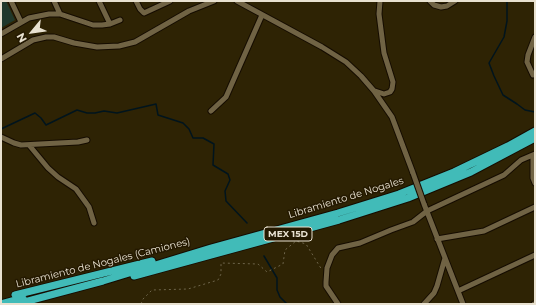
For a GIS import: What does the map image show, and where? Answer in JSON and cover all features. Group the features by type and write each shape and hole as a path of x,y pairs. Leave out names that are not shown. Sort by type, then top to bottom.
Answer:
{"highway":[{"name":"Libramiento de Nogales","path":"17,304 103,281 211,248 338,213 399,194 454,172 535,131"},
{"name":"Libramiento de Nogales","path":"31,304 339,220 408,198 471,172 535,138"},
{"name":"Libramiento de Nogales (Camiones)","path":"1,299 211,248"},
{"name":"MEX 15D","path":"1,304 211,248"}],"street":[{"path":"11,1 21,22"},
{"path":"54,1 60,14"},
{"path":"98,1 110,24"},
{"path":"136,1 144,13 170,1"},
{"path":"1,59 33,40 46,37 54,37 80,44 106,48 124,45 135,42 190,11 214,1"},
{"path":"237,1 340,58 361,76 374,90 392,117 437,239 463,304"},
{"path":"374,90 384,94 390,92 393,82 384,53 379,14 380,1"},
{"path":"430,1 434,5 440,7 447,6 455,1"},
{"path":"1,34 21,22 38,16 60,14 93,25 102,26 120,20"},
{"path":"211,111 219,104 228,92 262,15"},
{"path":"533,75 527,62 535,37"},
{"path":"1,137 14,143 29,145 78,142 87,140"},
{"path":"29,145 48,168 76,189 89,207 94,223"},
{"path":"338,304 326,286 326,276 332,255 338,248 360,243 412,222 427,211 504,174 521,160 534,154 535,183"},
{"path":"437,239 484,231 535,207"},
{"path":"458,291 535,255"},
{"path":"424,304 434,293 445,258"}],"path":[{"path":"141,304 152,290 188,289 218,280 221,274 221,263 258,264 268,272 283,264 285,250 296,241 306,244 315,261 326,276"}],"green space":[{"path":"1,1 6,1 15,20 1,28"}],"waterway":[{"path":"507,1 507,21 504,37 489,63 503,95 525,110 535,112"},
{"path":"1,129 35,113 46,125 77,110 87,113 104,111 117,113 156,104 158,115 183,123 189,129 193,138 203,138 214,144 213,165 228,174 230,180 225,191 226,201 247,223"},
{"path":"264,256 277,278 277,290 280,297 287,304"}]}
